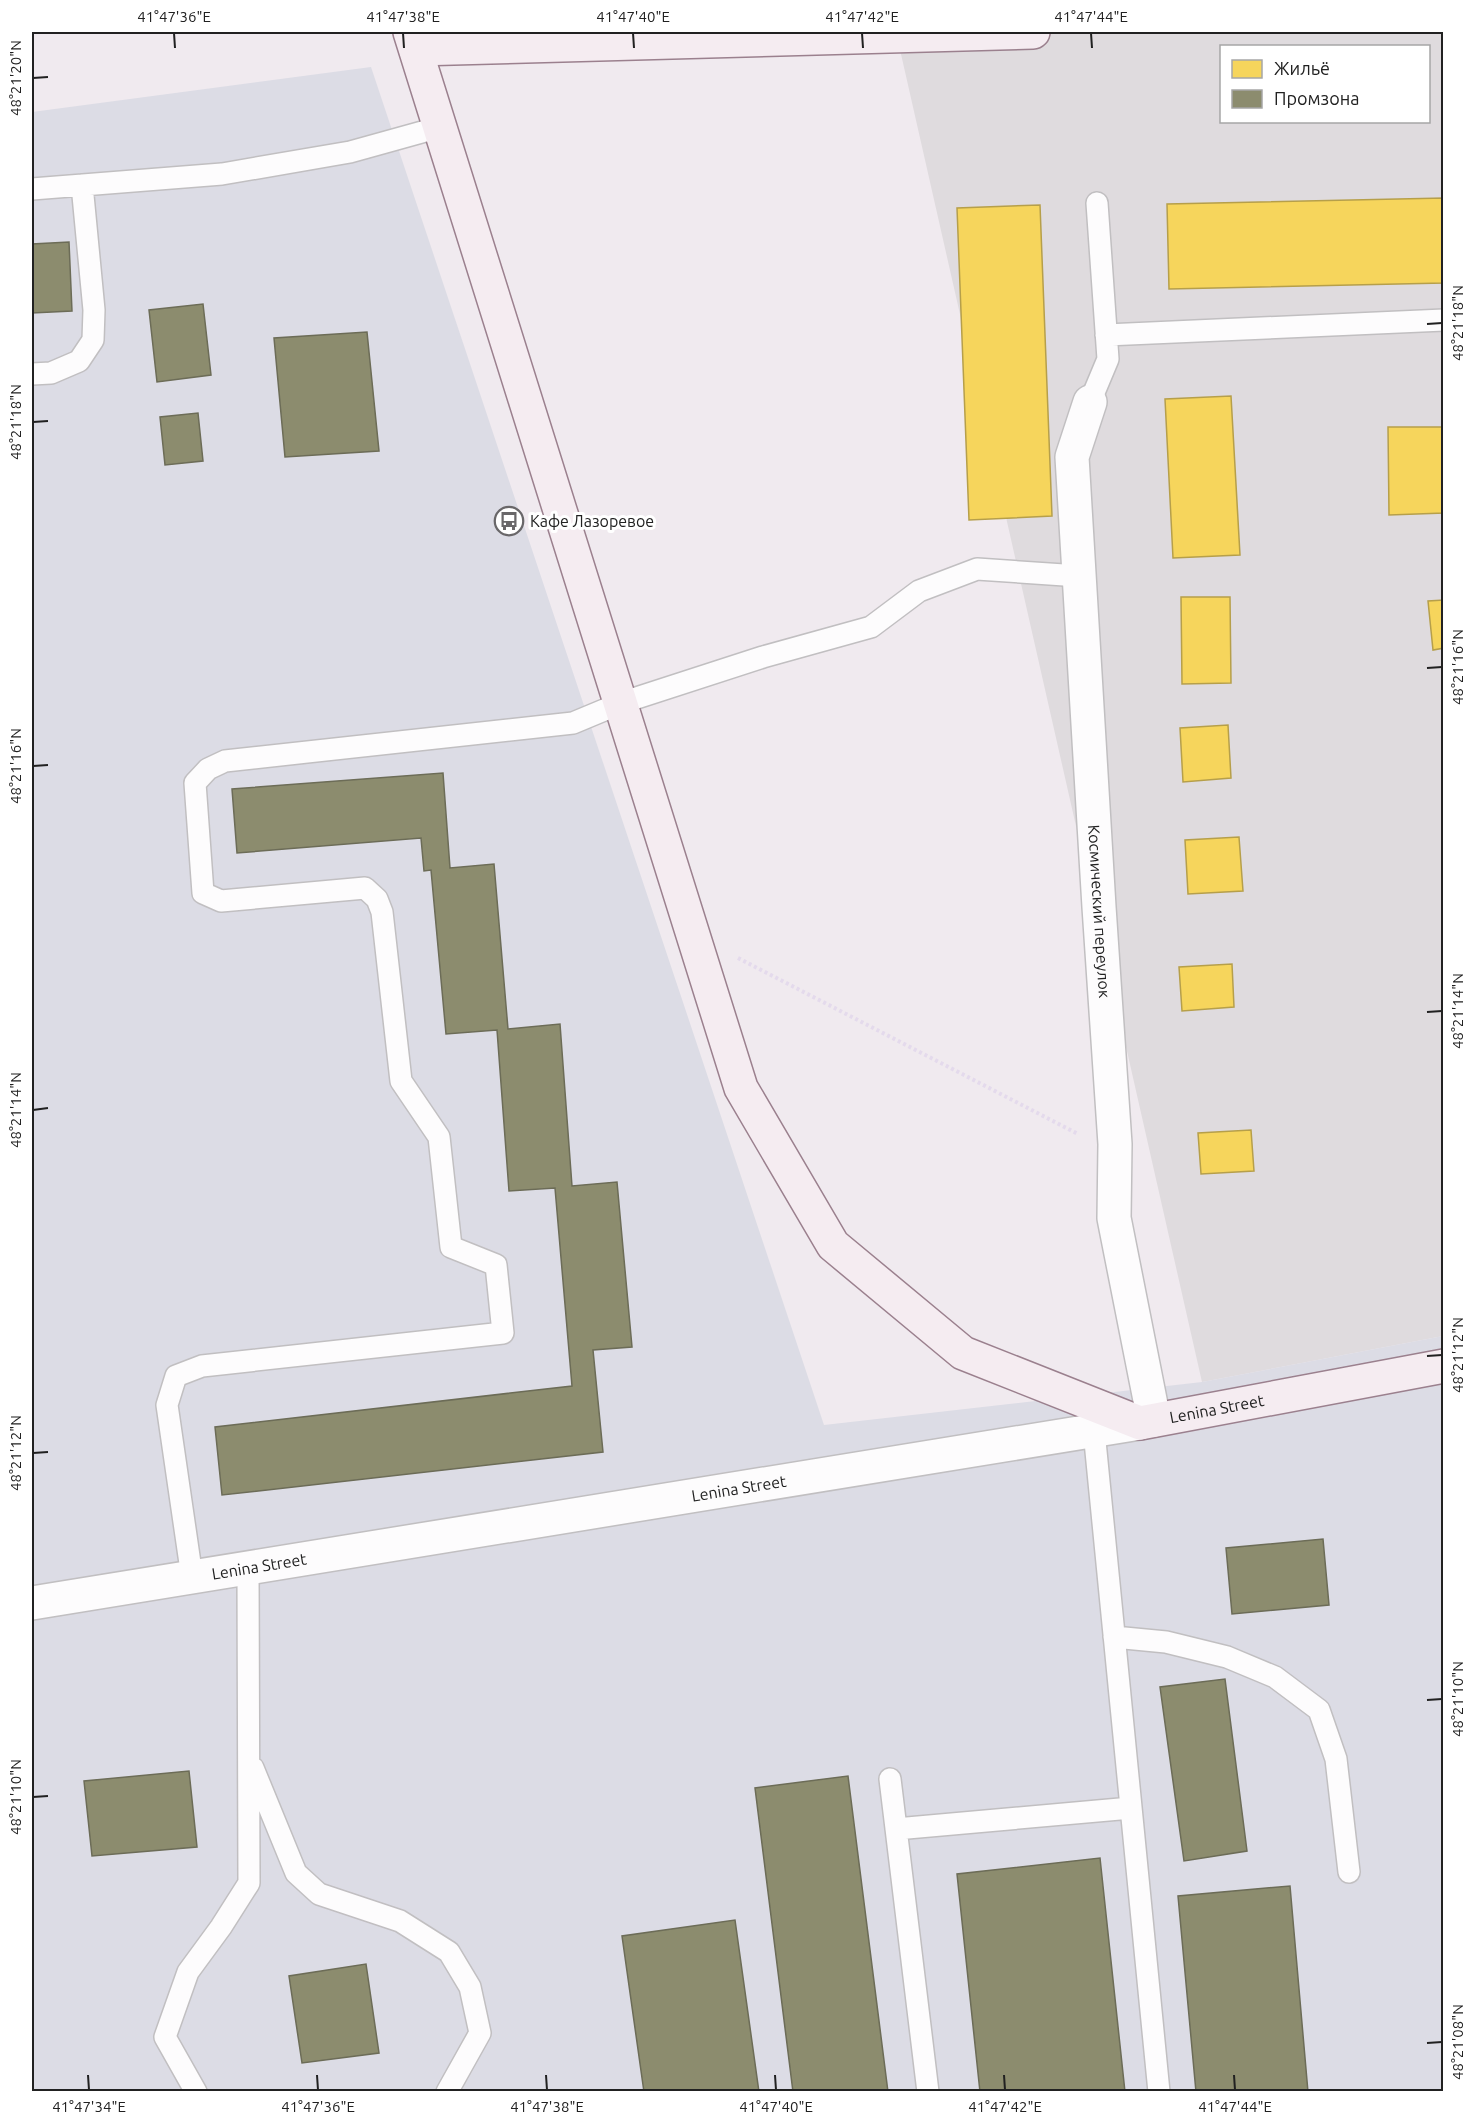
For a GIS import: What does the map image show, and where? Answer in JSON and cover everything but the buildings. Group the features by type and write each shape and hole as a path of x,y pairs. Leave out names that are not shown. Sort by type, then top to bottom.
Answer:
{"main road":[{"path":"1033,32 413,40 741,1088 833,1245 963,1353 1147,1422"},
{"name":"Lenina Street","path":"1147,1422 1443,1366"}],"street":[{"name":"Космический переулок","path":"1090,402 1072,457 1098,908 1116,1154 1114,1218 1147,1422"},
{"name":"Lenina Street","path":"32,1603 1147,1422"}],"lane":[{"path":"32,189 222,174 350,152 440,127"},
{"path":"32,374 51,373 80,361 93,340 94,310 82,185"},
{"path":"1090,402 1108,358 1097,203"},
{"path":"1106,335 1443,320"},
{"path":"192,1577 167,1405 176,1376 202,1366 503,1334 496,1265 451,1247 438,1137 401,1081 382,912 377,899 365,888 221,901 203,893 195,783 208,769 225,761 573,723 621,703 763,657 871,627 919,591 977,569 1079,576"},
{"path":"1094,1431 1159,2091"},
{"path":"196,2091 165,2037 188,1972 249,1883 248,1568"},
{"path":"1114,1637 1166,1642 1227,1657 1275,1677 1319,1710 1336,1759 1349,1872"},
{"path":"249,1760 296,1873 319,1894 400,1921 449,1952 470,1987 480,2033 447,2091"},
{"path":"890,1779 928,2091"},
{"path":"896,1829 1131,1808"}],"path":[{"path":"693,935 1116,1154"}],"shaded area":[{"path":"896,32 1443,32 1443,1336 1202,1382"},
{"path":"371,67 824,1425 1202,1382 1443,1336 1443,2091 32,2091 32,112"}],"place":[{"name":"Кафе Лазоревое","path":"509,521"}]}
